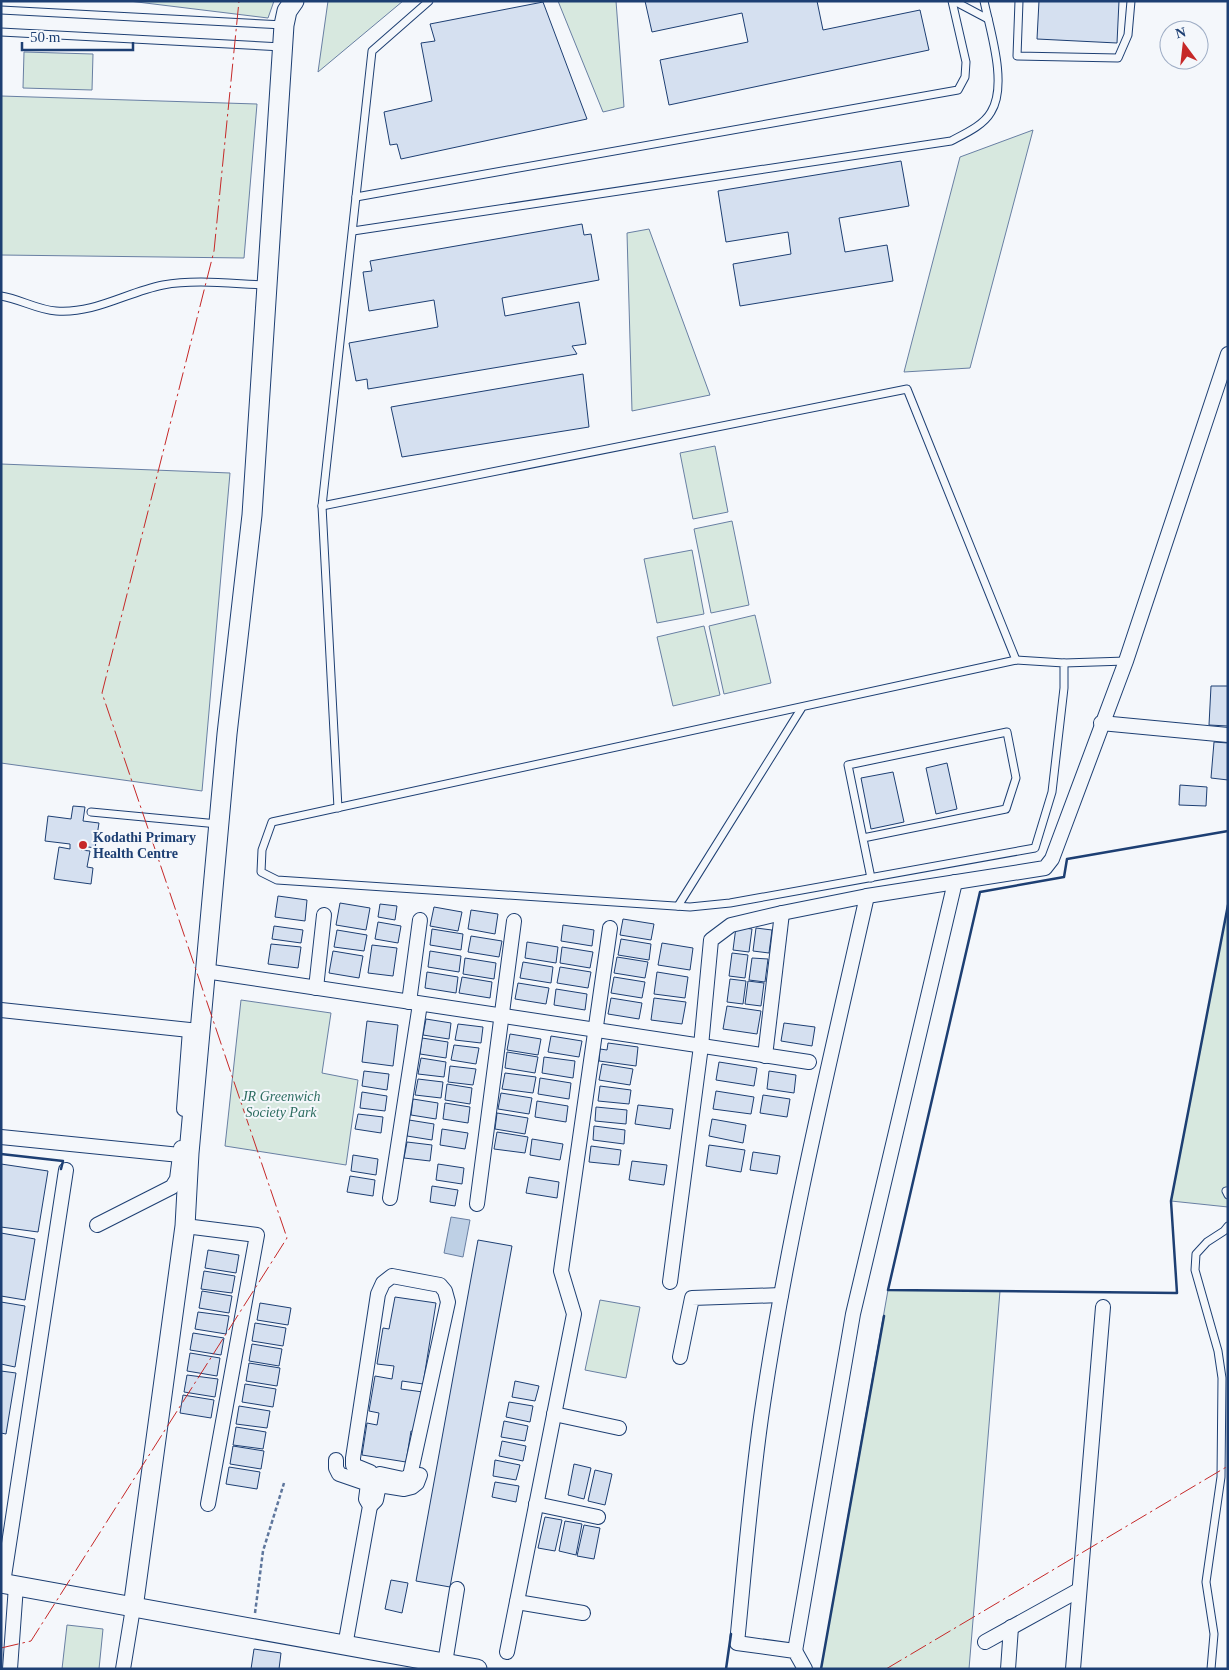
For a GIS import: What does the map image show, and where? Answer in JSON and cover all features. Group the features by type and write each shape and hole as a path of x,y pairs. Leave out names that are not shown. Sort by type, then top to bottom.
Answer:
{"street":[{"path":"97,1225 172,1187 177,1179 195,1031 205,971 227,734 252,515 284,25 287,11 294,1"},
{"path":"670,1282 701,1046 711,940 731,925 782,913 867,896 1045,868 1052,859 1101,723 1126,661 1228,354"},
{"path":"1101,723 1228,734"},
{"path":"805,1669 795,1651 855,1306 955,882"},
{"path":"795,1651 736,1643 762,1405 781,1295 825,1080 867,896"},
{"path":"765,1056 782,913"},
{"path":"316,988 324,915"},
{"path":"390,1198 414,1003 420,920"},
{"path":"477,1204 514,921"},
{"path":"507,1652 574,1314 561,1271 610,928"},
{"path":"205,971 809,1062"},
{"path":"1,1010 195,1031"},
{"path":"124,1669 185,1226 195,1031"},
{"path":"1,1137 180,1155"},
{"path":"10,1669 7,1584 66,1170"},
{"path":"185,1226 256,1235 208,1504"},
{"path":"345,1646 370,1506 376,1500 374,1479 353,1464 353,1458 378,1294 383,1283 392,1276 440,1285 445,1291 448,1302 410,1476 374,1479"},
{"path":"680,1357 692,1298 781,1295"},
{"path":"1073,1669 1103,1307"},
{"path":"554,1414 619,1428"},
{"path":"336,1460 336,1468 339,1474 374,1479 408,1488 417,1483 420,1475"},
{"path":"536,1504 598,1517"},
{"path":"7,1584 477,1669"},
{"path":"445,1663 457,1588"},
{"path":"985,1642 1079,1590"},
{"path":"517,1602 583,1613"},
{"path":"1008,1669 1011,1627"}],"lane":[{"path":"338,808 322,506 372,51 430,1"},
{"path":"356,196 958,90 965,78 966,62 953,1"},
{"path":"953,1 988,19"},
{"path":"353,231 951,141 974,128 992,112 998,87 998,65 984,1"},
{"path":"1019,1 1017,56 1118,58 1128,35 1131,1"},
{"path":"1,10 284,25"},
{"path":"1,32 283,47"},
{"path":"1,296 17,298 54,311 75,311 95,307 150,288 174,283 267,285"},
{"path":"322,506 907,389 1016,660"},
{"path":"1064,663 1064,688 1052,792 1034,848 730,903 678,906 277,880 261,872 262,850 272,822 801,709 1016,660 1064,663 1126,661"},
{"path":"678,906 801,709"},
{"path":"863,838 1006,809 1016,778 1007,732 848,765 871,878"},
{"path":"91,812 219,824"},
{"path":"1211,1669 1214,1634 1206,1582 1221,1477 1222,1378 1218,1351 1195,1270 1196,1254 1206,1242 1224,1231 1228,1226"}],"path":[{"path":"252,1629 263,1550 284,1483"}],"green space":[{"path":"129,1 274,1 268,18"},
{"path":"328,1 403,1 318,72"},
{"path":"558,1 616,1 624,107 603,112"},
{"path":"24,52 93,54 92,90 23,88"},
{"path":"1,96 257,104 244,258 1,255"},
{"path":"1033,130 970,368 904,372 960,157"},
{"path":"649,229 710,395 632,411 627,233"},
{"path":"715,446 728,512 693,519 680,453"},
{"path":"1,464 230,473 202,791 1,763"},
{"path":"732,521 749,605 711,613 694,529"},
{"path":"692,550 704,614 657,623 644,559"},
{"path":"755,615 771,683 724,694 709,626"},
{"path":"704,626 720,695 673,706 657,637"},
{"path":"1228,905 1228,1207 1171,1201"},
{"name":"JR Greenwich Society Park","path":"241,1000 331,1013 322,1073 358,1080 346,1165 225,1146"},
{"path":"888,1290 1000,1291 969,1669 821,1669"},
{"path":"600,1300 640,1307 626,1378 585,1370"},
{"path":"67,1625 103,1629 99,1669 62,1669"}],"water":[{"path":"451,1217 470,1220 463,1257 444,1253"}],"building":[{"path":"645,1 817,1 823,30 920,10 929,50 669,105 660,60 748,42 742,13 652,32"},
{"path":"1039,1 1119,1 1117,43 1037,39"},
{"path":"543,2 587,119 401,159 397,144 390,145 384,112 432,101 421,43 435,41 430,24"},
{"path":"901,161 909,206 839,218 845,252 887,245 893,281 740,306 733,264 791,254 788,232 726,242 718,191"},
{"path":"582,224 584,235 591,234 599,280 502,298 505,316 579,302 586,344 572,346 577,354 368,389 367,379 356,381 349,343 438,327 434,300 369,311 363,272 372,271 370,261"},
{"path":"583,374 589,427 402,457 391,407"},
{"path":"1211,686 1228,686 1228,726 1209,725"},
{"path":"1214,742 1228,743 1228,780 1211,778"},
{"path":"947,763 957,809 936,814 926,768"},
{"path":"893,772 904,822 871,829 861,778"},
{"path":"1180,785 1207,787 1206,806 1179,805"},
{"name":"Kodathi Primary Health Centre","path":"73,806 85,807 83,821 99,823 95,848 82,846 81,850 90,851 87,867 93,868 91,884 54,879 59,847 70,849 70,844 45,841 48,816 71,819"},
{"path":"278,896 307,900 305,921 275,917"},
{"path":"340,903 370,908 366,930 336,925"},
{"path":"380,904 397,906 395,920 378,917"},
{"path":"434,907 462,912 458,931 430,926"},
{"path":"471,910 498,914 495,934 468,929"},
{"path":"623,919 654,924 651,940 620,935"},
{"path":"378,922 401,926 398,943 375,939"},
{"path":"563,925 594,930 592,946 561,941"},
{"path":"274,926 303,930 301,943 272,939"},
{"path":"736,927 752,929 749,952 733,950"},
{"path":"756,928 772,930 769,953 753,951"},
{"path":"432,929 463,934 461,950 430,945"},
{"path":"337,930 367,935 364,951 334,947"},
{"path":"471,936 502,941 499,957 468,952"},
{"path":"621,939 651,944 649,960 618,955"},
{"path":"527,942 558,947 556,963 525,958"},
{"path":"662,943 693,948 690,970 658,965"},
{"path":"271,944 301,947 298,968 268,964"},
{"path":"372,945 397,948 393,976 368,973"},
{"path":"562,947 593,952 590,968 560,963"},
{"path":"333,951 363,956 359,978 329,973"},
{"path":"430,951 461,956 459,972 428,967"},
{"path":"732,953 748,955 745,978 729,976"},
{"path":"617,957 648,962 645,978 614,973"},
{"path":"465,958 496,963 494,979 463,974"},
{"path":"752,958 768,959 765,982 749,980"},
{"path":"523,962 553,967 551,983 520,978"},
{"path":"560,967 591,972 588,988 557,983"},
{"path":"427,972 458,977 456,993 425,988"},
{"path":"657,972 688,977 685,998 654,994"},
{"path":"462,977 492,982 490,998 459,993"},
{"path":"614,977 645,982 642,998 611,993"},
{"path":"730,979 746,981 743,1004 727,1002"},
{"path":"748,981 764,983 761,1006 745,1004"},
{"path":"518,983 549,988 546,1004 515,999"},
{"path":"556,989 587,994 585,1010 554,1005"},
{"path":"611,998 642,1003 639,1019 608,1014"},
{"path":"654,998 686,1002 682,1024 651,1020"},
{"path":"727,1006 761,1011 757,1034 723,1029"},
{"path":"426,1019 451,1023 449,1039 423,1035"},
{"path":"367,1021 398,1025 393,1066 362,1062"},
{"path":"784,1023 815,1027 812,1046 781,1041"},
{"path":"458,1024 483,1027 481,1043 455,1040"},
{"path":"510,1034 541,1039 538,1055 507,1050"},
{"path":"551,1036 582,1041 579,1057 548,1052"},
{"path":"422,1038 448,1042 446,1058 420,1054"},
{"path":"608,1043 638,1047 636,1066 599,1061 600,1049 607,1050"},
{"path":"454,1045 479,1048 476,1064 451,1060"},
{"path":"507,1052 538,1057 535,1073 505,1068"},
{"path":"544,1057 575,1061 573,1078 542,1073"},
{"path":"421,1058 446,1062 444,1077 418,1074"},
{"path":"719,1062 757,1068 754,1086 716,1080"},
{"path":"602,1064 633,1069 630,1085 599,1080"},
{"path":"450,1066 476,1069 473,1085 448,1082"},
{"path":"364,1071 389,1074 387,1090 362,1086"},
{"path":"769,1071 796,1075 794,1093 767,1089"},
{"path":"505,1073 536,1077 533,1093 502,1089"},
{"path":"540,1078 571,1083 569,1099 538,1094"},
{"path":"418,1079 443,1082 441,1098 415,1095"},
{"path":"447,1084 472,1088 470,1104 445,1100"},
{"path":"600,1086 631,1090 629,1104 598,1101"},
{"path":"716,1091 754,1097 751,1114 713,1109"},
{"path":"362,1092 387,1096 385,1111 360,1108"},
{"path":"501,1093 532,1098 529,1114 498,1109"},
{"path":"763,1095 790,1099 787,1117 760,1113"},
{"path":"413,1099 438,1103 436,1119 411,1115"},
{"path":"537,1101 568,1106 566,1122 535,1117"},
{"path":"445,1103 470,1107 468,1123 443,1119"},
{"path":"638,1105 673,1109 670,1129 635,1124"},
{"path":"596,1107 627,1110 626,1124 595,1121"},
{"path":"497,1113 528,1118 525,1134 495,1129"},
{"path":"358,1114 383,1117 381,1133 355,1129"},
{"path":"712,1119 746,1125 743,1143 709,1136"},
{"path":"409,1120 434,1124 432,1140 407,1136"},
{"path":"594,1126 625,1130 624,1144 593,1140"},
{"path":"442,1129 468,1133 465,1149 440,1145"},
{"path":"497,1132 528,1137 525,1153 494,1149"},
{"path":"532,1139 563,1144 560,1160 530,1155"},
{"path":"407,1142 432,1145 430,1161 404,1158"},
{"path":"709,1145 745,1150 741,1172 706,1166"},
{"path":"591,1146 621,1150 619,1165 589,1162"},
{"path":"753,1152 780,1156 777,1174 750,1170"},
{"path":"353,1155 378,1159 376,1175 351,1171"},
{"path":"632,1161 667,1165 664,1185 629,1180"},
{"path":"1,1164 48,1171 38,1232 1,1227"},
{"path":"438,1164 464,1168 462,1184 436,1180"},
{"path":"350,1176 375,1180 373,1196 347,1192"},
{"path":"529,1177 559,1182 557,1198 526,1193"},
{"path":"432,1186 458,1190 455,1206 430,1202"},
{"path":"1,1233 35,1239 25,1300 1,1296"},
{"path":"478,1240 512,1246 450,1587 416,1581"},
{"path":"208,1250 239,1255 236,1273 205,1268"},
{"path":"204,1271 235,1276 232,1293 201,1289"},
{"path":"202,1291 232,1296 229,1313 199,1308"},
{"path":"395,1297 436,1303 423,1384 402,1381 401,1389 423,1392 416,1432 411,1431 406,1462 362,1455 367,1423 377,1425 379,1413 369,1411 375,1376 392,1379 394,1366 377,1364 383,1328 389,1329"},
{"path":"1,1302 25,1306 15,1367 1,1364"},
{"path":"260,1303 291,1308 288,1325 257,1320"},
{"path":"198,1312 229,1316 226,1334 195,1329"},
{"path":"255,1323 286,1328 283,1346 252,1341"},
{"path":"193,1333 224,1338 221,1355 190,1350"},
{"path":"252,1344 282,1349 279,1366 249,1361"},
{"path":"190,1353 220,1358 217,1376 187,1371"},
{"path":"249,1363 280,1368 277,1386 246,1381"},
{"path":"1,1371 16,1373 6,1434 1,1433"},
{"path":"187,1375 218,1379 215,1397 184,1392"},
{"path":"515,1381 539,1386 535,1401 512,1397"},
{"path":"245,1384 276,1389 273,1407 242,1402"},
{"path":"183,1395 214,1400 211,1418 180,1413"},
{"path":"509,1402 533,1406 530,1422 506,1417"},
{"path":"239,1406 270,1411 267,1428 236,1424"},
{"path":"504,1421 528,1426 525,1441 501,1437"},
{"path":"236,1427 266,1432 263,1449 233,1445"},
{"path":"502,1441 526,1446 523,1461 499,1456"},
{"path":"233,1446 264,1451 261,1469 230,1464"},
{"path":"495,1460 520,1465 516,1480 493,1476"},
{"path":"574,1464 591,1468 584,1499 568,1495"},
{"path":"229,1467 260,1472 257,1489 226,1484"},
{"path":"595,1470 612,1474 605,1505 588,1501"},
{"path":"495,1482 519,1486 516,1502 492,1497"},
{"path":"545,1517 562,1520 555,1551 538,1548"},
{"path":"565,1521 582,1524 576,1555 559,1551"},
{"path":"584,1525 600,1528 594,1559 577,1556"},
{"path":"391,1580 408,1583 402,1613 385,1609"},
{"path":"254,1649 281,1653 279,1669 251,1669"}],"wall":[{"path":"1228,831 1067,859 1064,877 980,892 888,1290 1177,1293 1171,1201 1228,905"},
{"path":"1,1154 63,1161 61,1169"},
{"path":"821,1669 884,1316"},
{"path":"726,1669 731,1634"}],"power":[{"path":"1,1648 31,1641 287,1238 102,693 214,251 239,1"},
{"path":"886,1669 1228,1466"}],"place":[{"name":"Kodathi Primary Health Centre","path":"83,845"}]}
